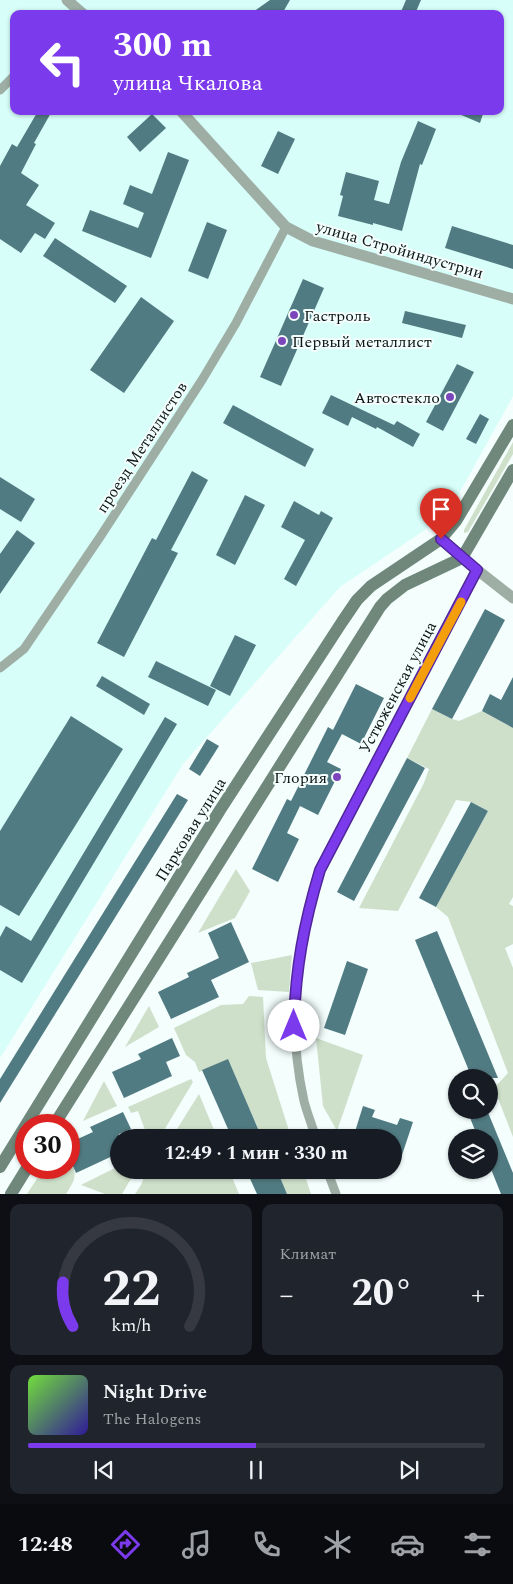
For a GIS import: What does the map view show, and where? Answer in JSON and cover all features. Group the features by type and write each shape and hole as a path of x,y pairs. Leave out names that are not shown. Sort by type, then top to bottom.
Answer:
{"main road":[{"path":"441,539 456,521 513,425"},
{"path":"61,1114 380,607 405,585 462,558 513,470"},
{"name":"Парковая улица","path":"0,1167 220,810 357,600 371,586 441,539"},
{"path":"11,1194 21,1179"}],"street":[{"path":"67,0 78,10"},
{"path":"0,90 10,80"},
{"name":"улица Стройиндустрии","path":"185,115 286,227 313,241 513,298"},
{"name":"проезд Металлистов","path":"0,668 24,649 202,380 236,324 286,227"},
{"path":"441,539 513,598"},
{"name":"Устюженская улица","path":"313,1129 304,1102 294,1026 294,996 300,949 309,906 320,870 477,570"},
{"path":"330,1179 336,1194"}],"shaded area":[{"path":"0,0 513,0 513,396 447,515 340,587 183,764 0,1058"}],"green space":[{"path":"513,442 513,454 468,532 464,533 464,530"},
{"path":"432,709 459,721 482,711 513,728 513,897 509,904 513,906 513,944 505,948 513,968 513,1137 498,1098 498,1084 508,1073 448,917 436,907 488,811 471,802 456,800 398,911 359,908 424,783 429,769 407,758"},
{"path":"236,869 250,891 235,918 198,933"},
{"path":"292,955 289,992 258,990 251,963"},
{"path":"249,996 263,997 266,1058 288,1129 258,1129 228,1060 199,1072 195,1062 186,1055 174,1028 221,1005 243,1004"},
{"path":"149,1006 159,1027 125,1047"},
{"path":"316,1038 363,1055 338,1129 336,1129 323,1106"},
{"path":"191,1079 193,1082 165,1129 145,1129 138,1111 131,1113 128,1107"},
{"path":"104,1081 117,1106 83,1121"},
{"path":"199,1094 214,1129 177,1129"},
{"path":"110,1170 110,1179 131,1179 122,1194 105,1194 81,1185"},
{"path":"37,1179 74,1179 66,1194 27,1194"},
{"path":"143,1179 233,1179 239,1194 135,1194"},
{"path":"281,1179 306,1179 311,1194 287,1194"}],"building":[{"path":"270,0 290,0 284,10 256,10"},
{"path":"406,0 421,0 417,10 402,10"},
{"path":"36,115 50,115 34,143 36,144 21,173 39,185 26,205 55,223 45,239 35,233 21,253 0,239 0,166 12,144 17,147"},
{"path":"151,115 166,128 140,152 127,137"},
{"path":"461,115 483,115 480,123"},
{"path":"418,121 436,129 422,165 420,164 402,231 338,216 343,196 340,195 346,172 379,181 374,200 389,204 401,162"},
{"path":"278,131 295,139 278,174 261,166"},
{"path":"168,152 189,160 151,258 82,231 90,210 138,228 144,213 123,204 130,185 152,194"},
{"path":"207,222 227,230 208,279 188,271"},
{"path":"452,226 513,245 513,269 445,248"},
{"path":"55,238 127,286 115,303 43,256"},
{"path":"303,279 324,288 281,386 260,377"},
{"path":"141,297 174,321 124,393 90,370"},
{"path":"405,311 466,325 462,338 402,323"},
{"name":"Автостекло","path":"457,364 474,372 443,431 426,422"},
{"path":"331,395 394,425 397,421 420,434 413,447 377,427 376,429 352,417 348,426 322,413"},
{"path":"233,405 314,449 305,467 223,423"},
{"path":"480,414 489,419 476,444 466,439"},
{"path":"192,471 208,480 171,550 178,553 124,657 97,643 152,538 156,540"},
{"path":"0,477 35,499 21,522 0,509"},
{"path":"245,495 265,505 235,565 216,555"},
{"path":"294,501 319,515 321,511 333,518 296,586 284,579 305,540 281,527"},
{"path":"17,530 35,543 0,594 0,554"},
{"path":"485,609 505,620 452,719 432,709"},
{"path":"235,635 256,645 230,696 210,686"},
{"path":"156,661 216,690 208,706 148,677"},
{"path":"102,676 150,704 144,715 96,686"},
{"path":"513,677 513,728 482,711 490,694 501,700"},
{"path":"356,684 384,698 361,744 342,734 327,762 341,769 318,815 300,806 287,833 299,839 278,882 252,869 287,799 291,801 328,727 333,730"},
{"path":"71,716 123,749 19,916 0,905 0,831"},
{"path":"165,717 177,724 22,983 0,970 0,937 6,926 31,941"},
{"path":"207,739 219,746 200,776 189,769"},
{"path":"407,758 425,768 354,901 337,892"},
{"path":"177,794 188,800 0,1103 0,1079"},
{"path":"471,802 488,811 436,907 419,898"},
{"path":"231,922 249,962 211,980 219,997 171,1019 158,992 189,977 187,973 219,958 208,933"},
{"path":"437,931 494,1069 468,1069 415,940"},
{"path":"347,961 368,969 345,1035 324,1028"},
{"path":"172,1038 180,1056 166,1062 172,1076 124,1098 112,1072 141,1059 138,1054"},
{"path":"228,1059 258,1129 228,1129 202,1070"},
{"path":"363,1106 375,1110 372,1117 397,1125 400,1118 413,1122 402,1155 402,1129 356,1129"},
{"path":"123,1112 131,1129 110,1129 110,1157 80,1171 80,1138 93,1132 90,1127"},
{"path":"471,1119 491,1119 495,1129 474,1129"},
{"path":"498,1137 513,1173 513,1194 501,1194 495,1179 498,1179"},
{"path":"250,1179 281,1179 287,1194 257,1194"}],"slow traffic":[{"path":"410,698 461,602"}],"place":[{"name":"Гастроль","path":"294,315"},
{"name":"Первый металлист","path":"282,341"},
{"name":"Автостекло","path":"450,397"},
{"name":"Глория","path":"337,777"}],"route":[{"path":"294,1026 294,996 300,949 309,906 320,870 477,570 441,539"}]}
